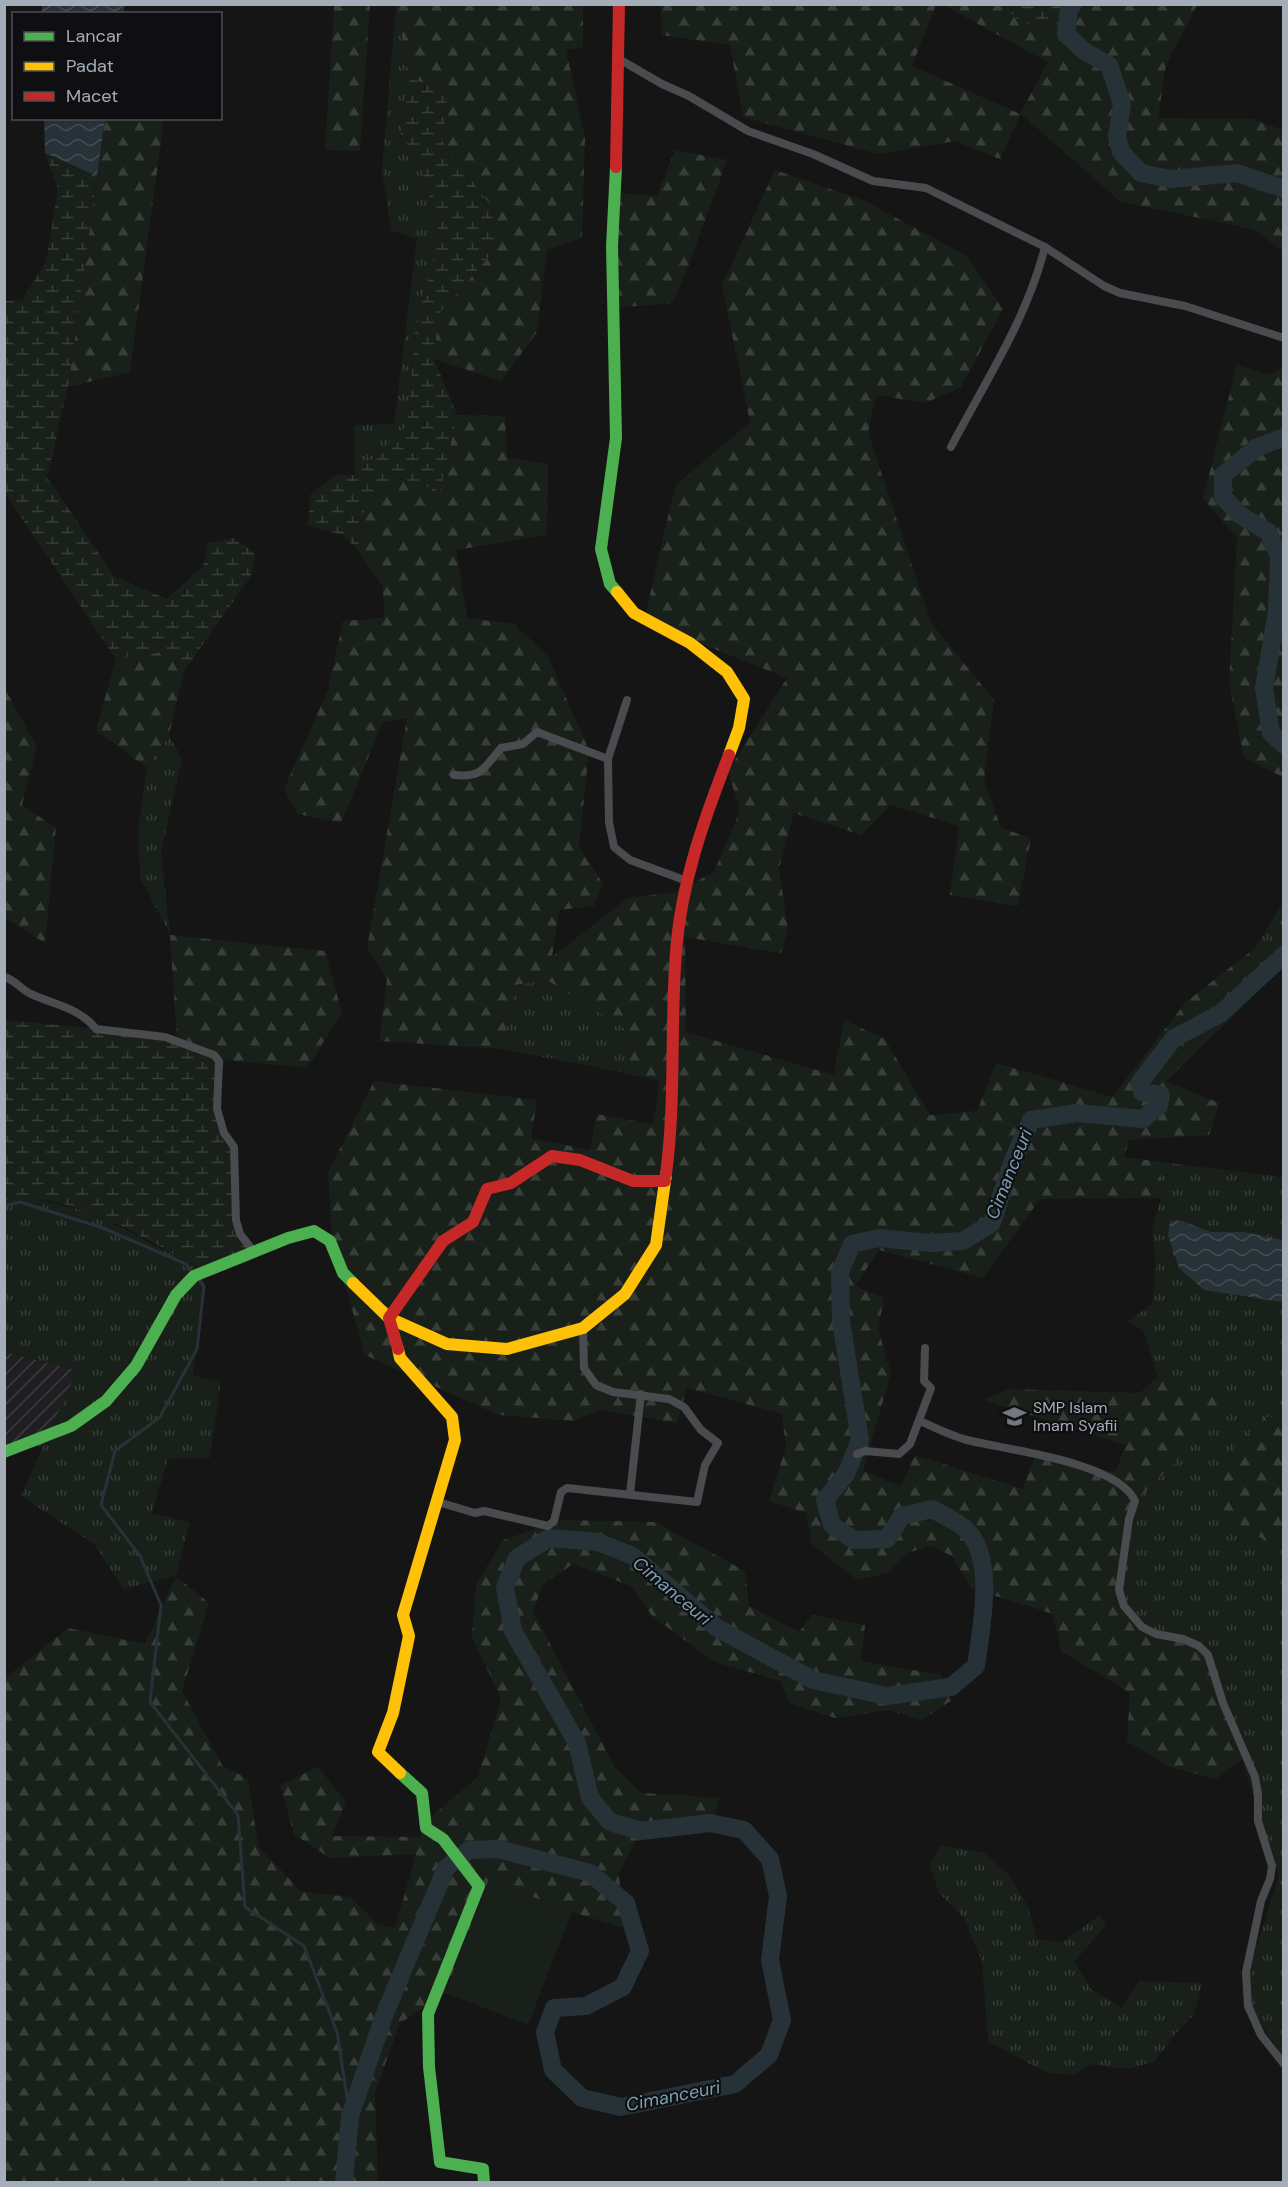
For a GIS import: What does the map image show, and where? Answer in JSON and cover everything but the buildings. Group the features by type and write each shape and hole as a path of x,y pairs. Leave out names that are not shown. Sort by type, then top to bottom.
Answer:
{"street":[{"path":"4,1452 50,1438 71,1428 109,1398 141,1359 189,1279 200,1270 254,1252 300,1233 314,1231 330,1241 343,1273 389,1318 447,1344 507,1348 583,1328 625,1294 656,1245 672,1132 676,951 687,881 699,831 738,728 744,699 727,672 690,643 634,613 610,584 601,549 616,438 612,246 619,4"},
{"path":"619,59 689,96 748,131 813,154 873,181 926,188 1045,247 1104,286 1120,293 1185,306 1284,338"},
{"path":"951,447 1013,338 1039,271 1045,247"},
{"path":"627,700 608,759 609,822 614,847 630,860 687,881"},
{"path":"454,775 472,777 480,773 501,747 523,744 537,732 608,759"},
{"path":"4,977 14,980 28,993 86,1016 96,1029 165,1037 214,1055 219,1061 217,1109 224,1133 234,1147 236,1220 240,1234 254,1252"},
{"path":"389,1318 443,1241 473,1222 487,1189 511,1183 552,1156 580,1160 633,1181 665,1181"},
{"path":"389,1318 400,1358 452,1417 455,1440 403,1615 409,1636 393,1713 378,1752 422,1793 426,1828 443,1839 479,1886 428,2014 429,2067 440,2162 483,2169 484,2182"},
{"path":"438,1502 475,1513 484,1511 548,1526 554,1521 561,1492 567,1488 698,1502 705,1465 718,1443 701,1430 684,1407 669,1400 641,1394 613,1392 596,1384 584,1368 583,1328"},
{"path":"856,1454 865,1451 899,1454 910,1444 931,1388 924,1381 925,1348"},
{"path":"630,1494 641,1394"},
{"path":"920,1422 964,1439 1037,1454 1107,1474 1132,1494 1136,1501 1129,1519 1119,1590 1124,1606 1142,1627 1156,1634 1183,1639 1199,1646 1208,1655 1223,1703 1255,1777 1258,1794 1258,1821 1272,1866 1261,1901 1246,1972 1248,2006 1261,2035 1284,2064"}],"shaded area":[{"path":"5,1352 77,1370 44,1445 5,1454"}],"green space":[{"path":"334,5 370,5 360,151 325,150"},
{"path":"583,5 583,47 566,50 585,138 582,238 547,250 537,332 501,381 434,359 438,315 495,250 492,208 442,141 448,89 410,79 396,6"},
{"path":"661,5 936,5 912,66 1020,114 1048,62 943,5 1003,5 1023,24 1055,27 1069,5 1197,5 1166,65 1158,118 1253,119 1283,130 1283,251 1253,229 1121,202 1021,114 1000,159 955,141 879,154 743,117 730,45 662,35"},
{"path":"1003,5 1069,5 1056,27 1023,24"},
{"path":"396,6 410,79 400,136 419,160 439,232 415,333 407,426 355,475 354,425 394,424 417,239 391,230 382,170"},
{"path":"410,79 448,89 442,141 492,207 495,250 438,315 434,359 457,415 440,491 398,477 365,508 359,552 343,535 308,526 310,495 335,475 355,475 407,426 415,333 439,232 419,160 400,136"},
{"path":"105,120 164,120 130,372 68,387"},
{"path":"675,150 727,160 685,275 672,303 614,308 618,193 657,196"},
{"path":"45,153 97,176 68,387 47,477 114,576 167,599 203,566 208,543 234,538 255,553 251,576 184,671 163,652 116,659 5,493 5,301 22,300 46,262 58,189"},
{"path":"775,170 865,201 967,256 1003,309 961,387 925,403 876,395 868,433 931,623 994,700 984,780 1001,828 1031,838 1018,906 950,895 959,826 891,805 861,835 794,813 779,868 788,930 781,953 685,937 686,1032 834,1075 844,1020 885,1039 930,1115 977,1111 996,1063 1112,1097 1186,1002 1255,948 1283,964 1283,967 1166,1081 1219,1103 1209,1135 1129,1140 1124,1157 1161,1162 1161,1198 1040,1199 983,1278 879,1250 855,1286 884,1298 878,1329 891,1373 863,1471 901,1486 915,1455 1023,1489 1034,1458 1115,1472 1126,1445 983,1400 1009,1389 1140,1393 1158,1377 1233,1404 1143,1494 1116,1591 1139,1628 1207,1650 1242,1759 1216,1779 1170,1767 1127,1741 1130,1693 1061,1651 1053,1614 971,1588 952,1556 931,1546 907,1553 888,1573 857,1580 812,1544 806,1513 769,1501 786,1447 782,1414 687,1388 677,1423 601,1410 573,1421 499,1415 365,1355 332,1239 328,1172 374,1081 537,1100 531,1138 590,1150 597,1114 653,1124 660,1081 620,1072 633,1034 547,980 514,985 503,1049 379,1041 387,979 367,948 407,718 383,722 341,823 298,814 284,789 328,690 343,621 384,618 383,587 359,552 365,508 399,476 440,491 457,415 505,416 507,457 548,464 547,535 456,550 467,618 514,624 547,655 589,750 579,847 603,884 594,906 559,910 552,957 628,898 676,892 714,872 740,811 728,771 787,678 644,621 675,486 750,422 722,285"},
{"path":"1237,365 1269,375 1283,367 1283,777 1244,758 1229,684 1237,538 1203,498"},
{"path":"164,652 184,671 169,735 147,768 96,730 116,659"},
{"path":"5,689 37,747 22,805 56,828 45,943 5,918"},
{"path":"169,735 182,759 161,853 170,935 140,877 138,829 147,768"},
{"path":"1283,903 1283,964 1255,948"},
{"path":"170,935 325,951 342,1013 307,1068 225,1060 177,1040"},
{"path":"548,980 633,1034 620,1072 503,1049 514,985"},
{"path":"5,1020 91,1028 177,1040 225,1060 215,1111 238,1153 239,1225 256,1251 204,1271 133,1232 82,1209 56,1202 30,1199 5,1200"},
{"path":"1161,1162 1283,1177 1283,1240 1244,1232 1211,1232 1182,1221 1280,1303 1283,1302 1283,2058 1242,1994 1279,1875 1207,1650 1139,1628 1116,1591 1143,1494 1232,1404 1158,1377 1143,1330 1127,1322 1152,1304 1156,1266 1152,1230 1161,1198"},
{"path":"25,1197 91,1212 204,1271 193,1376 221,1381 210,1458 168,1459 152,1513 190,1522 176,1576 123,1589 95,1545 21,1496 77,1370 5,1352 5,1200"},
{"path":"1265,1417 1283,1417 1283,1546 1266,1541 1214,1508 1225,1457"},
{"path":"562,1520 655,1522 745,1571 749,1606 799,1632 812,1615 865,1625 861,1661 941,1675 952,1700 921,1720 888,1710 835,1718 790,1703 780,1681 715,1662 652,1616 631,1586 573,1564 543,1584 533,1611 615,1768 642,1793 719,1798 712,1831 635,1841 619,1873 623,1928 572,1912 489,1880 445,1993 400,2023 375,2092 378,2182 5,2182 4,1672 9,1675 68,1628 145,1644 176,1576 209,1603 182,1691 222,1765 248,1779 258,1846 302,1892 351,1897 377,1924 395,1928 416,1854 330,1858 294,1834 280,1785 318,1767 346,1802 332,1836 420,1837 424,1823 478,1777 501,1699 472,1637 476,1584 503,1540"},
{"path":"941,1845 984,1853 1010,1876 1028,1907 1037,1939 1062,1942 1100,1915 1106,1925 1074,1962 1091,1989 1121,2008 1139,1981 1202,1983 1194,2015 1176,2033 1154,2062 1127,2069 1092,2064 1073,2075 1047,2073 988,2041 982,1962 964,1918 939,1893 930,1865"},
{"path":"489,1880 572,1912 528,2025 445,1993"}],"water":[{"path":"42,4 125,5 123,12 42,12"},
{"path":"44,120 105,120 97,176 45,153"},
{"path":"1170,1221 1182,1221 1211,1232 1244,1232 1283,1240 1283,1302 1204,1290 1179,1268 1168,1235"}],"waterway":[{"name":"Cimanceuri","path":"1073,4 1069,10 1066,34 1084,51 1109,65 1122,104 1117,136 1121,152 1141,173 1170,179 1237,173 1284,189"},
{"name":"Cimanceuri","path":"1284,437 1256,448 1223,475 1223,497 1240,515 1268,532 1279,556 1277,611 1264,688 1271,733 1284,745"},
{"name":"Cimanceuri","path":"344,2182 350,2116 385,2013 446,1868 469,1850 498,1849 590,1873 626,1903 640,1951 623,1987 586,2006 554,2008 545,2032 553,2070 582,2098 621,2107 735,2084 769,2055 782,2020 770,1960 778,1896 770,1859 744,1830 710,1823 641,1831 610,1822 590,1798 577,1743 513,1631 505,1587 517,1558 549,1538 598,1542 633,1556 717,1628 813,1680 887,1696 951,1687 976,1666 983,1613 984,1574 981,1556 974,1540 960,1525 932,1509 902,1516 887,1539 854,1540 832,1525 825,1500 846,1474 860,1440 841,1321 840,1272 852,1244 879,1238 930,1243 963,1241 992,1223 1011,1165 1031,1120 1077,1113 1143,1119 1159,1106 1161,1095 1142,1092 1140,1082 1174,1038 1220,1014 1284,955"},
{"path":"4,1206 20,1202 103,1228 186,1264 193,1273"},
{"path":"197,1278 204,1286 197,1349 160,1417 115,1451 101,1505 140,1556 161,1605 150,1702 238,1815 245,1907 304,1946 337,2032 350,2116"}],"traffic: fast":[{"path":"616,167 612,246 616,438 601,549 610,584 617,592"},
{"path":"4,1452 71,1426 106,1401 136,1366 176,1295 194,1276 288,1238 314,1231 330,1241 343,1273 353,1283"},
{"path":"400,1773 422,1793 426,1828 443,1839 479,1886 428,2014 429,2067 440,2162 483,2169 484,2182"}],"traffic: slow":[{"path":"617,592 634,613 690,643 727,672 744,699 739,728 729,755"},
{"path":"353,1283 389,1318 447,1344 507,1349 583,1328 625,1294 656,1245 666,1174"},
{"path":"398,1349 400,1358 452,1417 455,1440 403,1615 409,1636 393,1713 378,1752 400,1773"}],"traffic: jam":[{"path":"616,167 619,4"},
{"path":"666,1174 671,1118 674,980 679,926 695,852 729,755"},
{"path":"398,1349 389,1318 443,1241 473,1222 487,1189 511,1183 552,1156 580,1160 633,1181 665,1181"}],"place":[{"name":"SMP Islam Imam Syafii","path":"1015,1416"}]}
